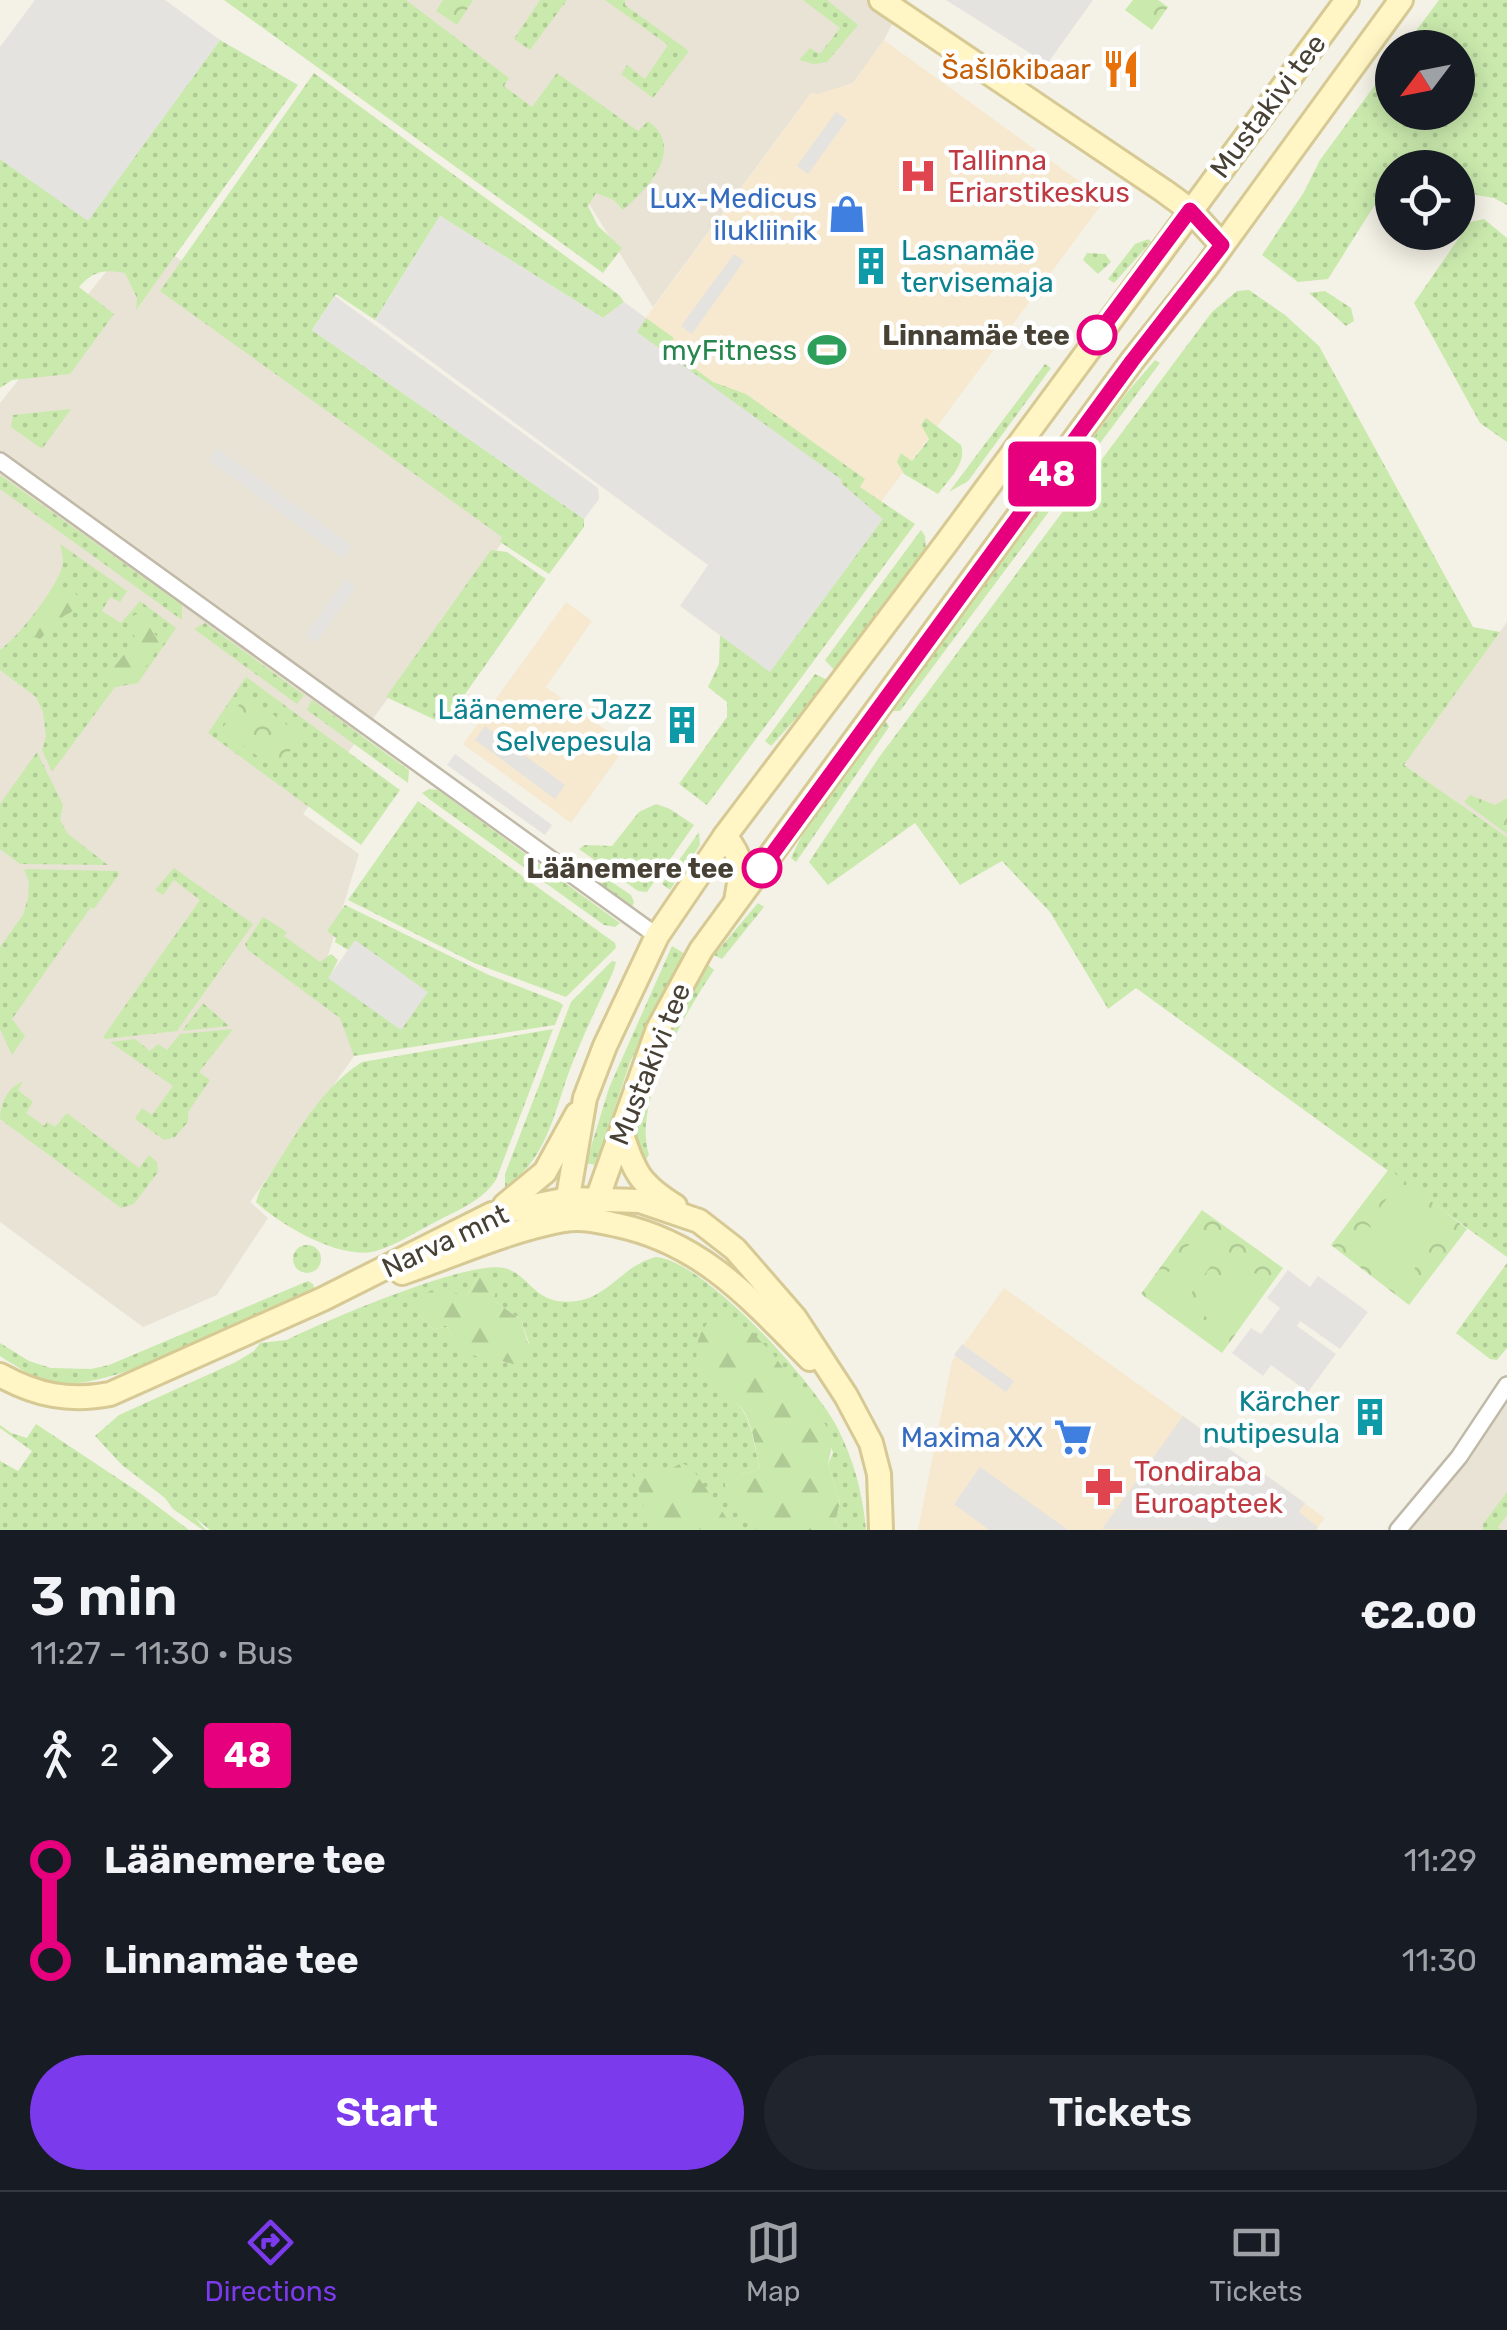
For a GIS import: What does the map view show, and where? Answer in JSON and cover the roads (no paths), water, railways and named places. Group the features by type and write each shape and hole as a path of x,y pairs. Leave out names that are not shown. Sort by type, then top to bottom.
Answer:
{"main road":[{"path":"881,0 1190,210 1222,245"},
{"name":"Mustakivi tee","path":"566,1210 586,1098 605,1046 657,936 725,836 948,542 1347,0"},
{"name":"Mustakivi tee","path":"594,1209 651,1047 681,982 1132,361 1401,0"},
{"path":"725,836 740,856 742,867 736,904"},
{"path":"492,1214 545,1172 586,1098"},
{"path":"620,1132 635,1174 656,1194 699,1221"},
{"name":"Narva mnt","path":"0,1375 32,1392 58,1397 110,1394 323,1299 492,1214 524,1206 566,1210 640,1202 699,1221 735,1249 795,1318 872,1442 879,1474 881,1530"},
{"name":"Narva mnt","path":"594,1209 674,1242 705,1260 846,1396"},
{"name":"Narva mnt","path":"323,1299 566,1210"}],"street":[{"path":"0,460 657,936"},
{"path":"1398,1530 1459,1457 1507,1385"}],"place":[{"name":"Šašlõkibaar","path":"1121,69"},
{"name":"Tallinna Eriarstikeskus","path":"918,176"},
{"name":"Lux-Medicus ilukliinik","path":"847,214"},
{"name":"Lasnamäe tervisemaja","path":"871,266"},
{"name":"Linnamäe tee","path":"1097,335"},
{"name":"myFitness","path":"827,350"},
{"name":"Läänemere Jazz Selvepesula","path":"682,725"},
{"name":"Läänemere tee","path":"762,868"},
{"name":"Kärcher nutipesula","path":"1370,1417"},
{"name":"Maxima XX","path":"1073,1437"},
{"name":"Tondiraba Euroapteek","path":"1104,1487"}]}
